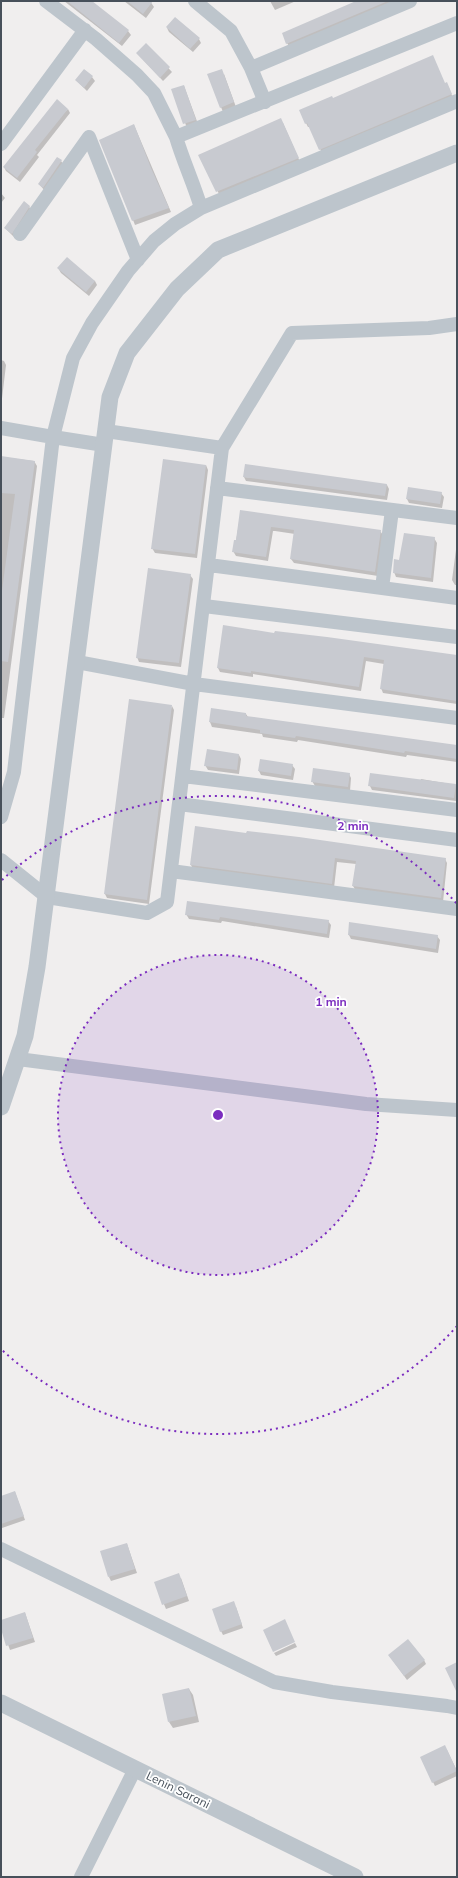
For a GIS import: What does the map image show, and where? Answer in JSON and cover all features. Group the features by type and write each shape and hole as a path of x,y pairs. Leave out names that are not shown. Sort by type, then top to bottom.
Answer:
{"street":[{"path":"46,1 84,30 137,75 154,93 176,137 183,162 196,189 201,208"},
{"path":"196,1 231,31 251,68 265,102"},
{"path":"251,68 410,1"},
{"path":"176,137 457,23"},
{"path":"1,144 84,30"},
{"path":"1,817 14,772 53,438 73,358 92,323 138,260 154,241 201,208 457,101"},
{"path":"20,234 89,137 138,260"},
{"path":"1,1107 25,1036 47,897 110,397 127,353 177,289 218,250 457,153"},
{"path":"1,860 47,897 147,913 167,902 222,448 292,333 429,328 457,324"},
{"path":"1,428 53,438 105,438 222,448"},
{"path":"217,488 457,518"},
{"path":"382,588 392,510"},
{"path":"209,565 457,598"},
{"path":"204,606 457,637"},
{"path":"77,662 194,684 457,718"},
{"path":"183,776 457,810"},
{"path":"179,804 457,840"},
{"path":"171,870 457,909"},
{"path":"18,1059 358,1103 457,1110"},
{"path":"1,1549 274,1682 332,1692 457,1708"},
{"name":"Lenin Sarani","path":"1,1703 355,1877"},
{"path":"81,1877 135,1769"}],"building":[{"path":"67,1 92,1 129,30 119,43"},
{"path":"127,1 153,1 143,14"},
{"path":"356,1 388,1 286,44 282,33"},
{"path":"175,17 200,38 190,49 166,27"},
{"path":"146,43 170,67 160,78 136,53"},
{"path":"433,55 445,83 447,82 452,94 319,150 307,123 305,124 299,110 332,96 333,98"},
{"path":"84,69 93,76 84,88 75,80"},
{"path":"222,69 234,102 220,108 207,74"},
{"path":"184,85 196,120 183,124 171,89"},
{"path":"57,99 68,109 35,150 37,152 17,178 3,167"},
{"path":"281,118 299,158 216,192 198,155"},
{"path":"134,124 151,168 169,208 132,221 99,140"},
{"path":"57,157 62,160 43,188 38,184"},
{"path":"24,201 30,206 12,234 4,228"},
{"path":"67,257 95,281 86,292 57,268"},
{"path":"1,456 35,461 8,662 1,661 1,598 15,494 1,493"},
{"path":"163,459 206,465 195,554 151,549"},
{"path":"245,464 387,484 385,496 243,477"},
{"path":"408,487 442,492 440,504 406,499"},
{"path":"240,510 381,530 375,572 290,559 294,530 271,527 266,557 232,552 234,540 236,540"},
{"path":"404,533 435,537 431,578 393,573 394,559 399,560"},
{"path":"148,568 191,574 179,663 136,658"},
{"path":"223,625 274,633 275,631 327,637 457,655 457,701 380,689 384,660 364,657 359,687 251,671 251,673 217,668"},
{"path":"129,699 172,705 147,900 104,894"},
{"path":"211,708 246,713 246,716 457,745 457,759 405,751 404,753 296,736 295,738 260,733 260,730 209,722"},
{"path":"207,749 239,754 237,770 204,766"},
{"path":"260,759 293,764 291,776 258,771"},
{"path":"313,768 350,773 348,787 311,782"},
{"path":"370,773 456,784 454,798 368,786"},
{"path":"195,826 246,833 247,831 299,837 446,858 441,898 352,886 356,861 335,858 332,884 190,865"},
{"path":"187,901 329,920 327,934 220,917 219,920 185,915"},
{"path":"349,922 438,935 436,949 348,935"},
{"path":"15,1491 24,1516 1,1524 1,1496"},
{"path":"127,1543 135,1569 108,1577 100,1551"},
{"path":"179,1573 187,1596 162,1605 154,1582"},
{"path":"234,1601 242,1624 220,1632 212,1609"},
{"path":"25,1612 33,1638 6,1646 1,1629 1,1620"},
{"path":"285,1619 295,1642 273,1652 263,1630"},
{"path":"408,1639 425,1660 404,1676 388,1655"},
{"path":"457,1662 457,1693 445,1668"},
{"path":"189,1688 196,1716 168,1722 162,1694"},
{"path":"445,1745 457,1771 432,1783 420,1757"}]}
